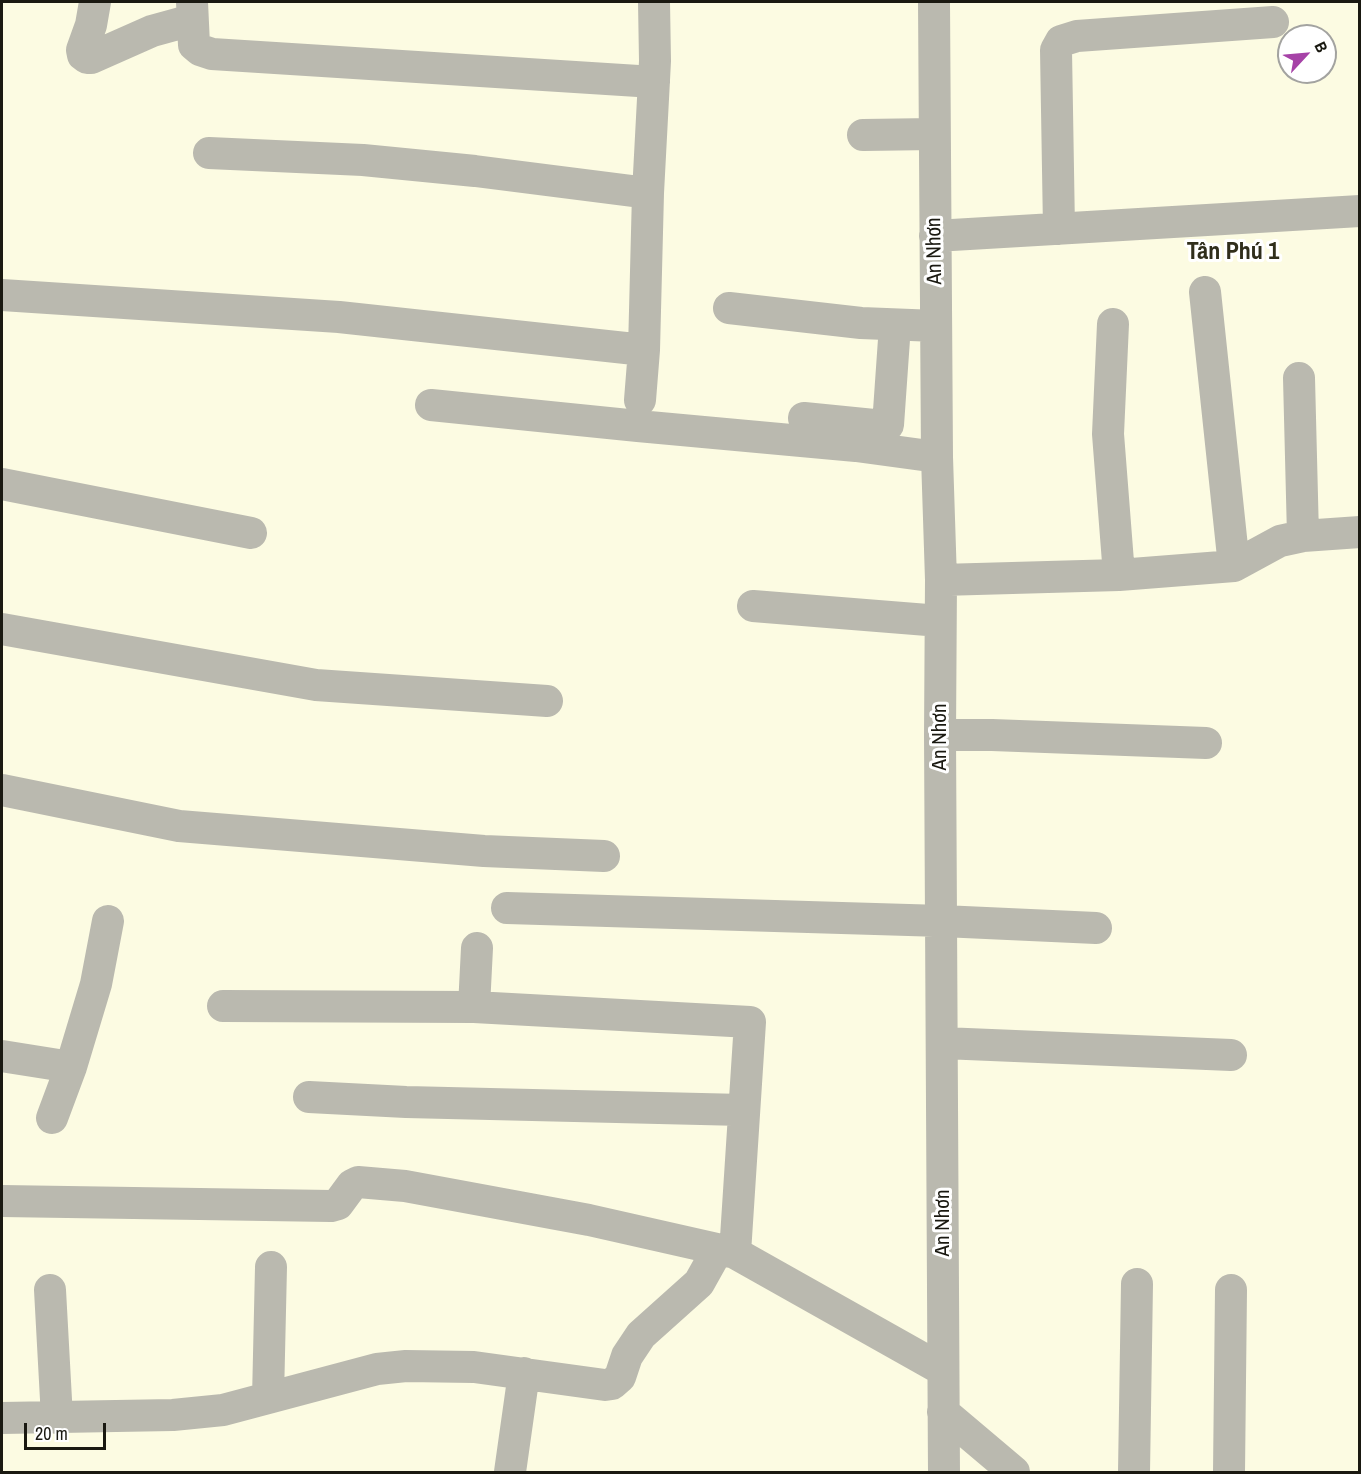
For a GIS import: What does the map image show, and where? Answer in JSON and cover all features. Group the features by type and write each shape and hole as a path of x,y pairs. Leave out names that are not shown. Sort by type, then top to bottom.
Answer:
{"street":[{"path":"95,2 91,25 82,50 84,57 87,58 152,31 192,11 194,45 212,54 654,82"},
{"path":"640,400 654,82 654,2"},
{"name":"An Nhơn","path":"934,2 936,457 941,580 944,1473"},
{"path":"1059,229 1056,50 1061,41 1077,36 1273,22"},
{"path":"863,135 934,134"},
{"path":"209,153 363,160 476,171 648,193"},
{"path":"935,236 1359,211"},
{"path":"1205,292 1234,566"},
{"path":"2,295 339,317 644,350"},
{"path":"729,308 861,323 936,326"},
{"path":"1113,324 1108,434 1119,575"},
{"path":"804,418 884,426 888,424 895,325"},
{"path":"1299,378 1304,536"},
{"path":"431,405 856,446 936,457"},
{"path":"2,484 251,533"},
{"path":"941,580 1119,575 1234,566 1280,541 1304,536 1359,532"},
{"path":"753,606 940,621"},
{"path":"2,629 316,685 547,701"},
{"path":"940,735 1000,735 1206,743"},
{"path":"2,790 179,826 484,851 604,856"},
{"path":"507,908 1096,928"},
{"path":"52,1118 71,1067 96,984 108,921"},
{"path":"474,1007 477,948"},
{"path":"2,1418 173,1415 223,1410 377,1369 406,1366 474,1367 605,1385 612,1384 620,1377 627,1356 640,1335 699,1283 726,1251 743,1110 750,1022 474,1007 223,1006"},
{"path":"943,1043 1231,1055"},
{"path":"2,1056 71,1067"},
{"path":"309,1097 396,1102 743,1110"},
{"path":"2,1201 331,1206 338,1204 352,1185 358,1182 405,1186 590,1220 726,1251 944,1370"},
{"path":"268,1398 271,1267"},
{"path":"1134,1473 1137,1284"},
{"path":"50,1290 57,1418"},
{"path":"1229,1473 1231,1290"},
{"path":"510,1473 524,1373"},
{"path":"943,1413 1014,1473"}],"district":[{"name":"Tân Phú 1","path":"1233,253"}]}
